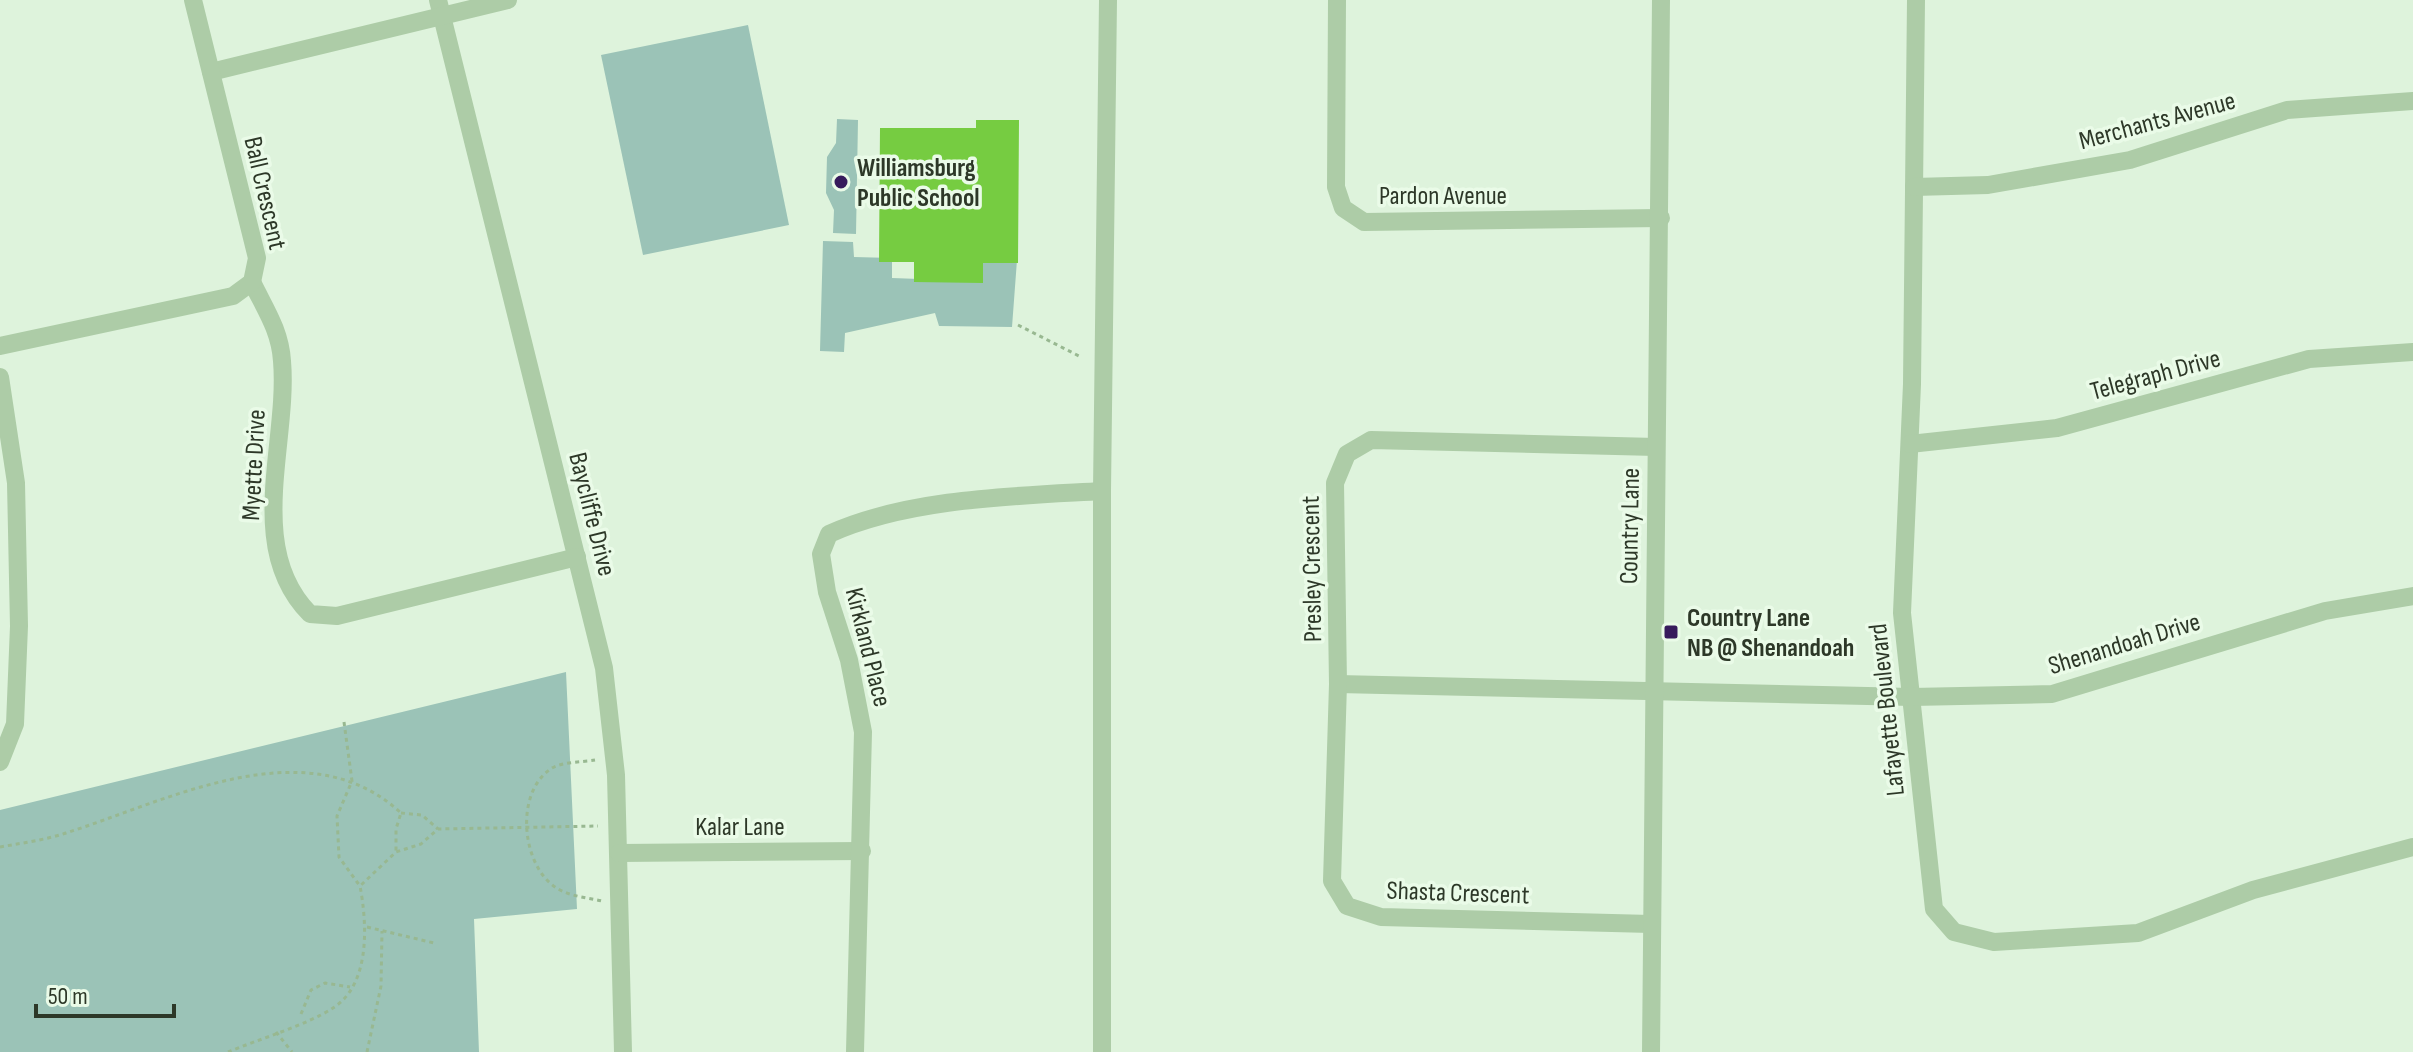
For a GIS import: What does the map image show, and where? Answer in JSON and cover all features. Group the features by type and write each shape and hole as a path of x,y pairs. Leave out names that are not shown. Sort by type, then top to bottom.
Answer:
{"street":[{"name":"Ball Crescent","path":"0,346 233,296 252,282 257,258 193,0"},
{"path":"211,72 440,8 508,0"},
{"path":"1102,1052 1102,491 1108,0"},
{"name":"Pardon Avenue","path":"1337,0 1336,187 1343,208 1364,222 1661,218"},
{"name":"Country Lane","path":"1651,1052 1661,0"},
{"name":"Lafayette Boulevard","path":"1916,0 1910,444 1902,613 1934,909 1954,932 1994,942 2138,933 2253,890 2413,847"},
{"name":"Baycliffe Drive","path":"440,8 604,668 618,825 623,1052"},
{"name":"Merchants Avenue","path":"1914,187 1988,185 2130,160 2287,110 2413,101"},
{"name":"Myette Drive","path":"252,282 274,321 282,360 282,410 274,486 276,536 294,598 310,614 337,616 577,557"},
{"name":"Telegraph Drive","path":"1910,444 2057,428 2309,359 2413,352"},
{"path":"0,377 16,483 19,626 15,724 0,762"},
{"name":"Presley Crescent","path":"1338,684 1335,483 1347,454 1371,440 1656,447"},
{"name":"Kirkland Place","path":"855,1052 863,732 849,660 827,592 821,554 829,534 854,523 984,497 1102,491"},
{"name":"Shenandoah Drive","path":"1653,689 1912,697 2052,694 2325,611 2413,596"},
{"path":"1338,684 1653,689"},
{"name":"Shasta Crescent","path":"1338,684 1332,881 1347,906 1381,917 1651,924"},
{"name":"Kalar Lane","path":"619,853 862,851"}],"path":[{"path":"1018,325 1079,356"},
{"path":"228,1052 335,1008 358,976 367,927 360,886 339,857 337,816 352,781 344,722"},
{"path":"614,757 553,767 533,789 527,827 534,859 549,883 566,894 620,905"},
{"path":"0,847 63,834 175,794 237,779 301,772 352,781 384,797 401,813 422,815 438,829"},
{"path":"396,852 396,829 401,813"},
{"path":"360,886 396,852 421,844 438,829 618,825"},
{"path":"367,927 434,943"},
{"path":"367,1052 381,986 382,931"},
{"path":"301,1014 311,990 325,983 350,987"},
{"path":"276,1032 292,1052"}],"shaded area":[{"path":"748,25 789,225 643,255 601,55"},
{"path":"837,119 858,120 856,234 833,233 834,210 826,193 827,157 836,143"},
{"path":"823,241 853,242 854,257 892,258 892,278 974,281 975,259 1017,260 1012,327 939,326 935,313 845,333 844,352 820,351"},
{"path":"566,672 577,909 474,919 479,1052 0,1052 0,810"}],"building":[{"path":"976,120 1019,120 1018,263 983,263 983,283 914,282 914,262 879,262 880,128 976,128"}],"place":[{"name":"Williamsburg Public School","path":"841,182"},
{"name":"Country Lane NB @ Shenandoah","path":"1671,632"}]}
